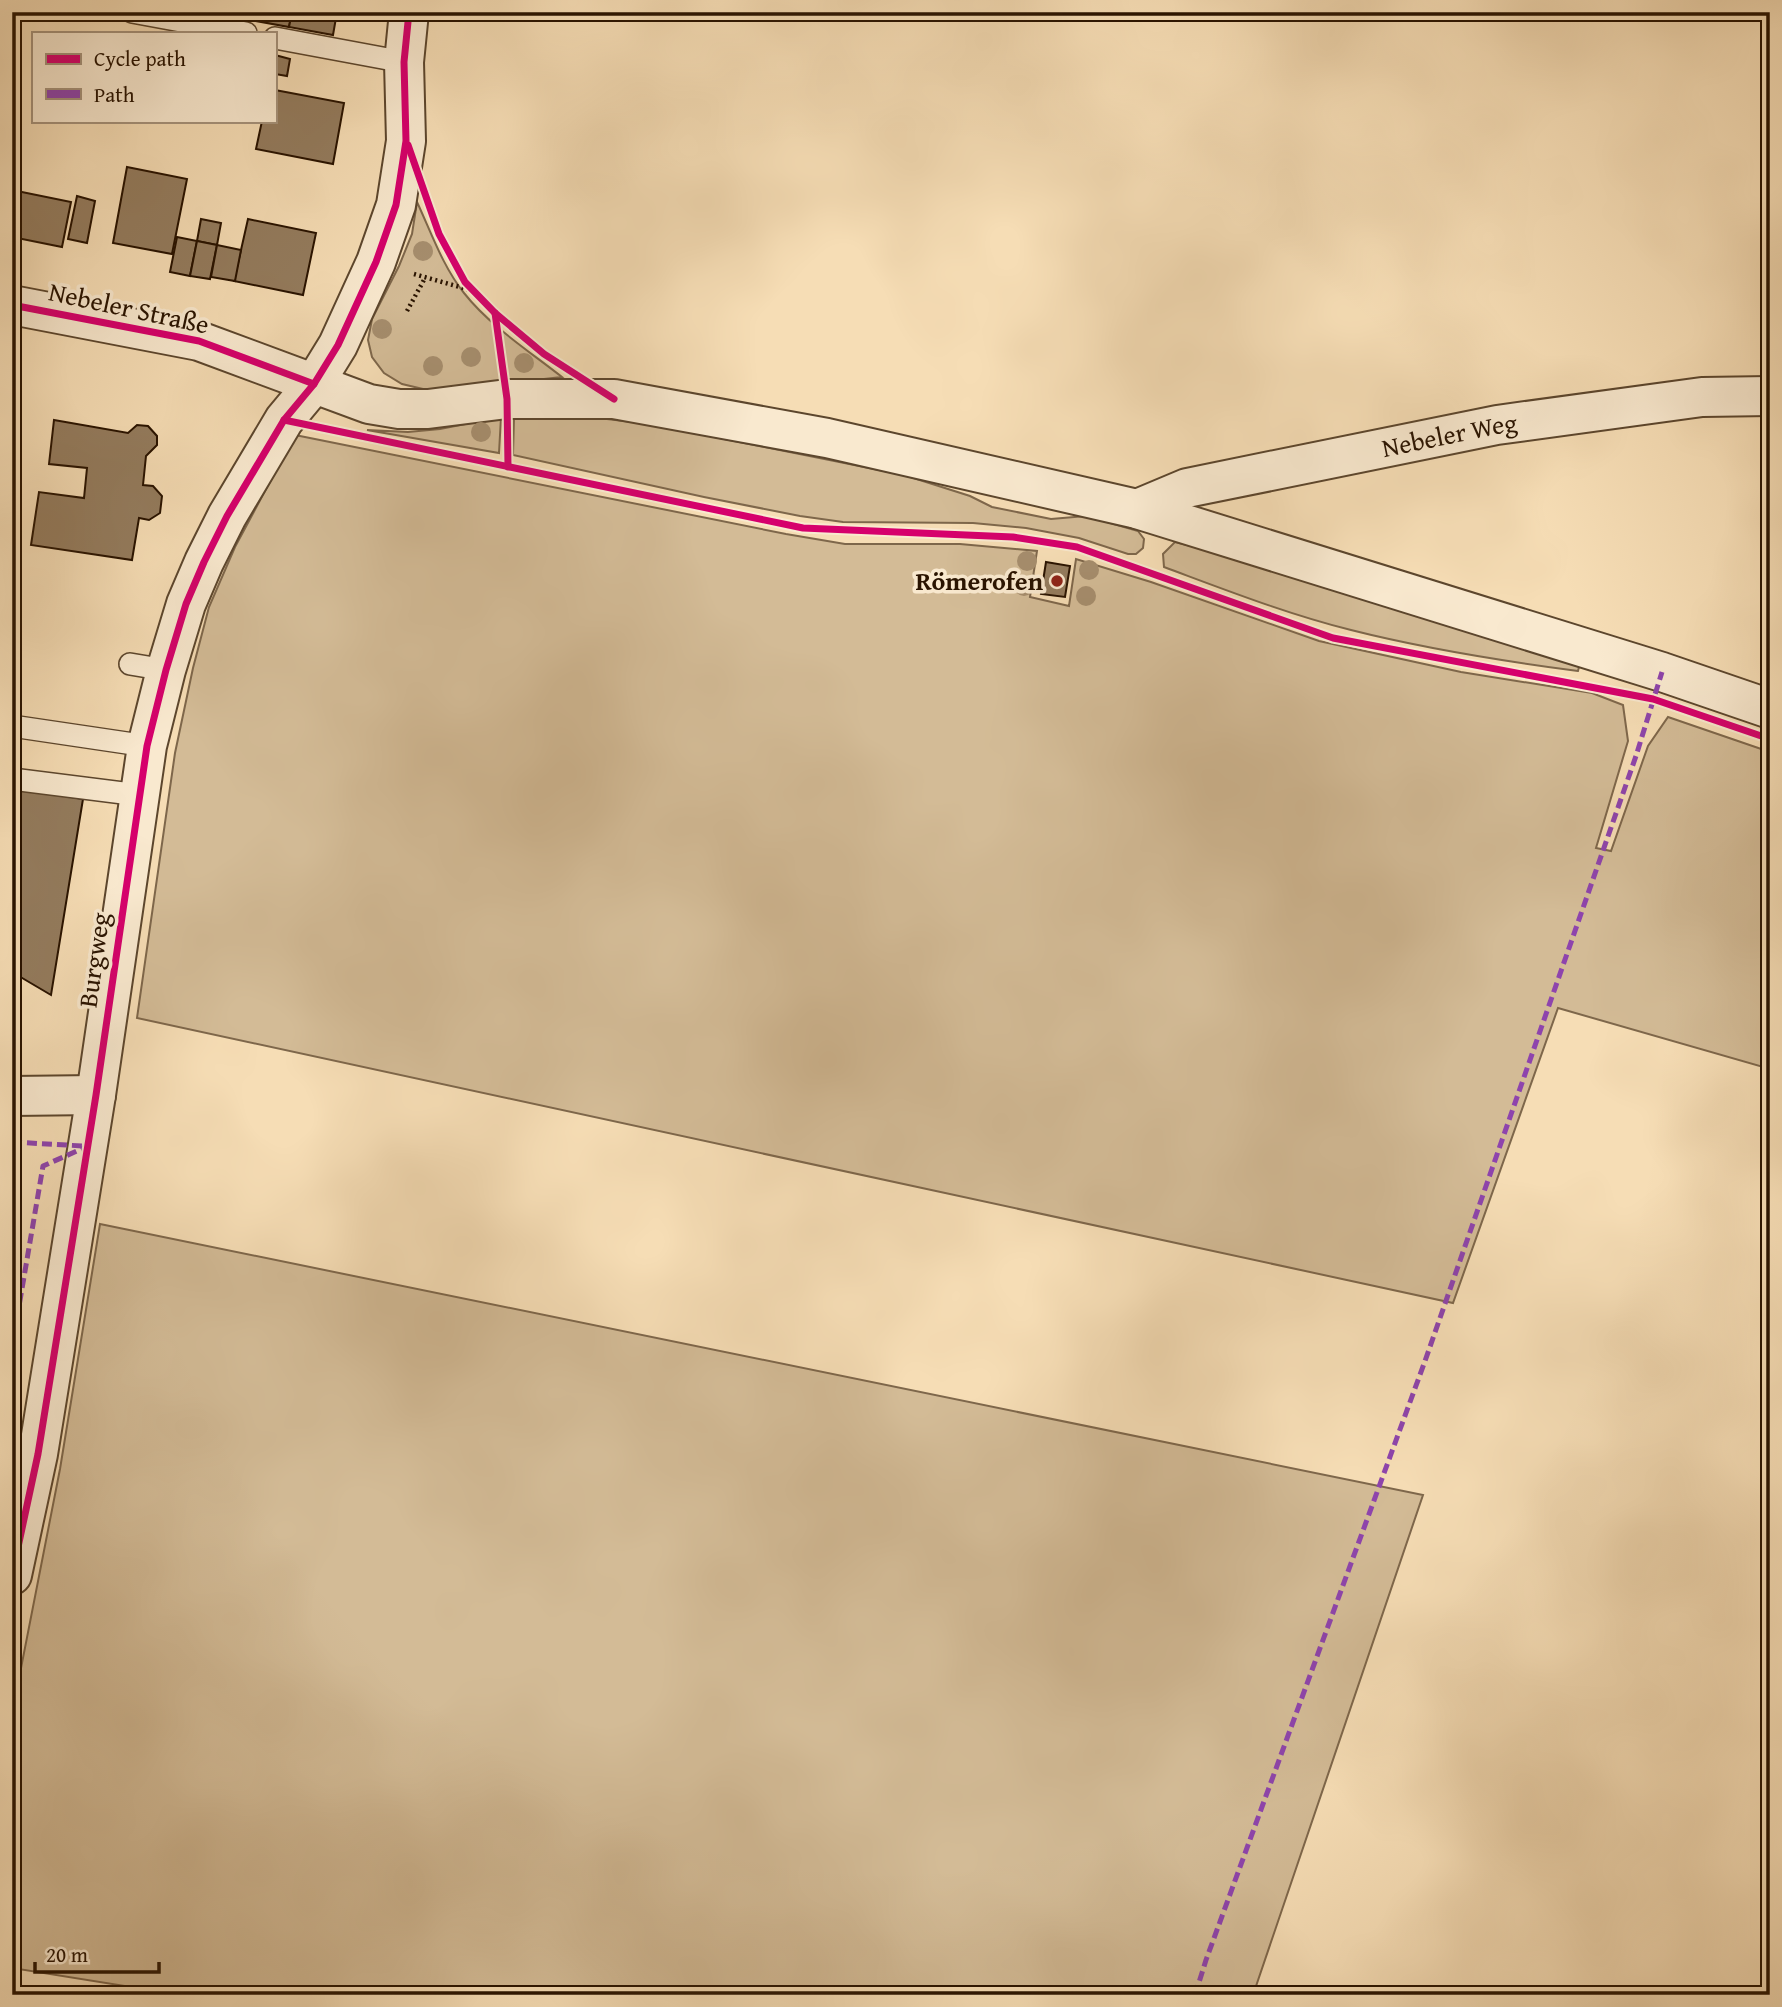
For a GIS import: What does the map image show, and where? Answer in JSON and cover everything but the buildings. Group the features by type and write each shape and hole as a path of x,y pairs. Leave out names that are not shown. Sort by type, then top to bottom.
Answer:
{"street":[{"name":"Burgweg","path":"12,1576 38,1454 96,1095 146,746 148,667 186,604 227,516 284,420 314,384 338,345 376,262 396,205 406,141 404,62 409,12"},
{"name":"Nebeler Straße","path":"12,305 199,341 369,404 399,409 428,409 507,399 614,399 827,438 1137,509 1649,668 1770,709"},
{"name":"Nebeler Weg","path":"1137,509 1187,488 1497,425 1702,397 1770,396"},
{"path":"12,1096 96,1095"}],"lane":[{"path":"132,12 241,32"},
{"path":"276,38 404,62"},
{"path":"12,726 146,746"},
{"path":"12,779 139,795"}],"path":[{"path":"376,262 474,291"},
{"path":"407,311 425,278"}],"shaded area":[{"path":"417,202 444,261 464,293 498,327 562,377 453,389 423,389 402,384 384,373 372,357 368,340 372,319 412,234"},
{"path":"501,417 499,453 367,430 408,432 440,429"},
{"path":"590,417 649,424 904,475 970,496 992,507 1051,519 1086,516 1138,531 1144,539 1143,548 1136,554 1128,554 1079,538 1026,528 973,523 843,522 800,516 513,455 514,418"},
{"path":"295,435 845,544 960,544 1037,551 1030,597 1069,606 1076,559 1151,582 1319,641 1461,672 1592,693 1623,705 1628,741 1596,848 1611,851 1648,746 1668,717 1770,752 1770,1069 1558,1008 1453,1303 137,1018 175,753 209,607 235,547"},
{"path":"1175,542 1277,568 1580,663 1578,671 1436,649 1303,617 1164,567 1163,554"},
{"path":"100,1224 1423,1495 1253,1995 181,1995 12,1968 12,1714 60,1469"}],"marked path":[{"path":"1195,1995 1425,1361 1636,756 1662,672"},
{"path":"12,1142 83,1146"},
{"path":"12,1347 43,1166 86,1147"}],"cycle path":[{"path":"12,1575 38,1454 96,1095 147,746 166,670 186,604 227,516 284,420 314,384 338,345 376,262 396,205 406,141 404,62 409,12"},
{"path":"408,145 439,234 465,282 495,313 544,354 614,399"},
{"path":"12,305 199,341 314,384"},
{"path":"495,313 507,399 508,467"},
{"path":"284,420 803,528 1013,537 1077,547 1333,638 1653,699 1770,739"}],"place":[{"name":"Römerofen","path":"1057,581"}]}
